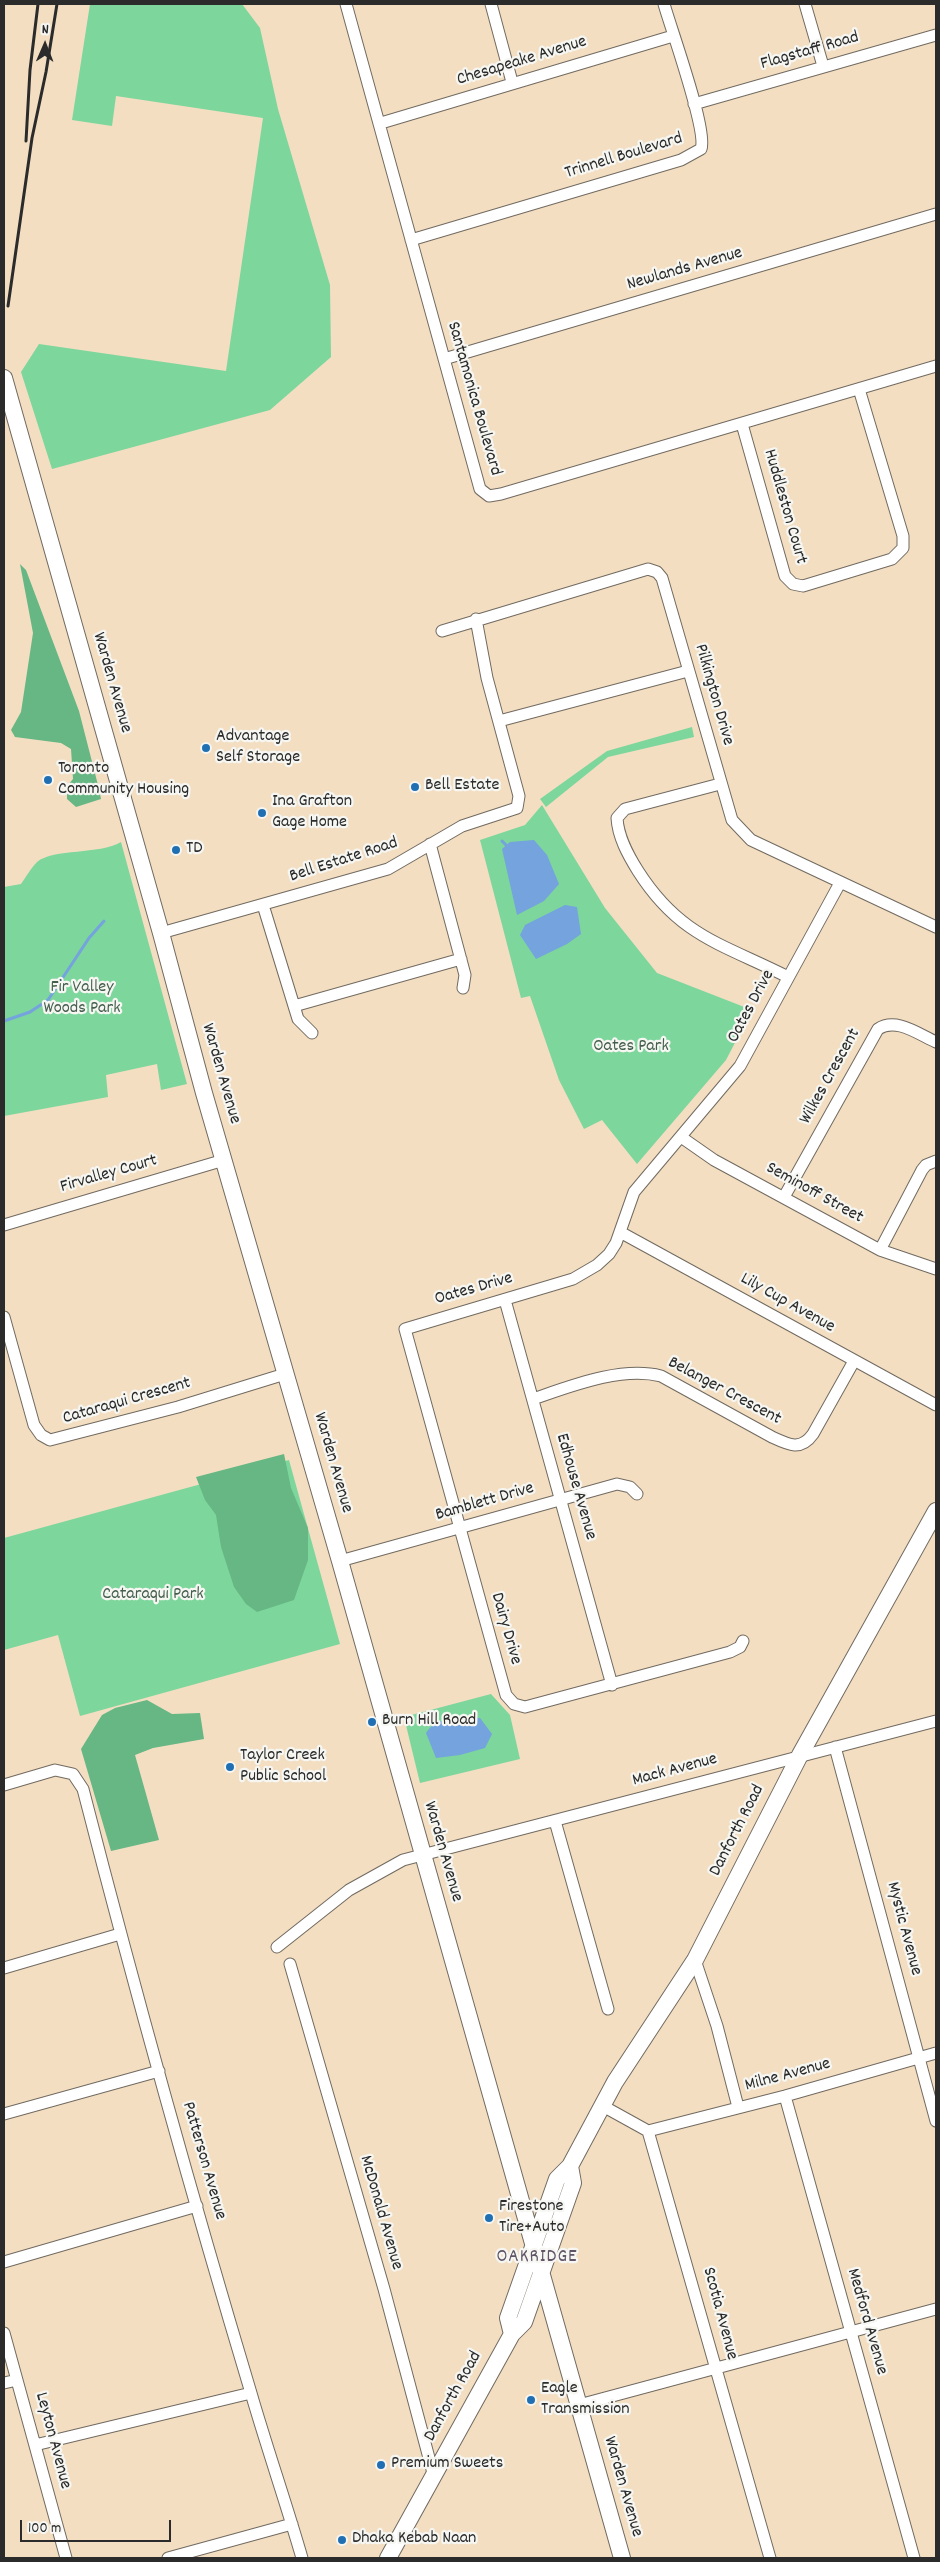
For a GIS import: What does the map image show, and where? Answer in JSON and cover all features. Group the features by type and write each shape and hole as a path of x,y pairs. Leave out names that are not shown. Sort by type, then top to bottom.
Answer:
{"main road":[{"name":"Warden Avenue","path":"4,378 224,1160 340,1561 622,2558"},
{"name":"Danforth Road","path":"512,2334 508,2318 557,2179 570,2166 601,2105 695,1960 800,1755 936,1511"},
{"name":"Danforth Road","path":"388,2558 433,2473 512,2334 524,2322 573,2183 570,2166"}],"street":[{"name":"Santamonica Boulevard","path":"346,4 480,489 489,496 742,424 936,366"},
{"path":"490,4 512,82"},
{"name":"Trinnell Boulevard","path":"411,240 695,155 703,145 694,104 664,4"},
{"path":"805,4 823,66"},
{"name":"Flagstaff Road","path":"694,104 936,34"},
{"name":"Chesapeake Avenue","path":"380,123 512,82 673,36"},
{"name":"Newlands Avenue","path":"444,359 936,214"},
{"name":"Huddleston Court","path":"742,424 785,576 793,584 803,586 892,559 903,548 903,536 859,389"},
{"name":"Pilkington Drive","path":"442,631 476,619 648,569 657,572 662,578 720,784 732,820 751,840 936,927"},
{"name":"Bell Estate Road","path":"161,934 388,869 462,826 517,808 520,796 487,678 476,619"},
{"path":"499,721 688,671"},
{"path":"720,784 625,809 617,818 618,830 634,864 654,896 676,918 701,936 788,977"},
{"path":"430,844 465,975 463,988"},
{"name":"Oates Drive","path":"405,1329 573,1279 598,1266 609,1254 620,1232 634,1192 740,1066 840,883"},
{"path":"264,905 298,1019 312,1033"},
{"path":"294,1006 461,959"},
{"name":"Wilkes Crescent","path":"784,1198 878,1029 886,1023 896,1023 936,1042"},
{"name":"Seminoff Street","path":"681,1138 714,1160 880,1250 936,1269"},
{"name":"Firvalley Court","path":"4,1225 224,1160"},
{"path":"880,1250 922,1170 926,1165 936,1161"},
{"name":"Lily Cup Avenue","path":"620,1232 936,1405"},
{"name":"Edhouse Avenue","path":"505,1300 612,1685"},
{"name":"Cataraqui Crescent","path":"4,1317 34,1426 41,1435 50,1440 178,1407 285,1374"},
{"name":"Dairy Drive","path":"405,1329 506,1695 514,1704 525,1706 612,1685 730,1652 740,1647 743,1641"},
{"name":"Belanger Crescent","path":"532,1399 627,1372 644,1372 661,1376 772,1437 799,1447 807,1443 813,1434 854,1361"},
{"name":"Bamblett Drive","path":"340,1561 459,1530 617,1484 630,1487 638,1494"},
{"name":"Mack Avenue","path":"422,1856 800,1755 936,1721"},
{"name":"Mystic Avenue","path":"835,1747 936,2121"},
{"name":"Patterson Avenue","path":"4,1785 55,1770 73,1774 83,1788 120,1934 197,2206 251,2393 302,2558"},
{"path":"555,1821 608,2009"},
{"path":"276,1947 349,1890 403,1860 422,1856"},
{"path":"4,1968 120,1934"},
{"path":"695,1960 717,2026 738,2107"},
{"name":"McDonald Avenue","path":"290,1964 384,2290 433,2473"},
{"name":"Milne Avenue","path":"648,2131 785,2096 936,2053"},
{"path":"4,2114 159,2071"},
{"name":"Medford Avenue","path":"785,2096 849,2332 914,2558"},
{"path":"601,2105 648,2131"},
{"name":"Scotia Avenue","path":"648,2131 770,2558"},
{"path":"4,2262 197,2206"},
{"path":"579,2406 936,2308"},
{"name":"Leyton Avenue","path":"4,2333 66,2558"},
{"path":"4,2383 17,2380"},
{"path":"35,2446 251,2393"},
{"path":"168,2558 292,2524"}],"green space":[{"path":"90,4 242,4 260,28 278,109 330,285 331,357 270,410 52,469 21,372 39,344 226,371 263,118 116,96 112,126 72,120"},
{"path":"20,564 26,570 79,711 99,789 101,799 76,807 67,799 67,786 73,779 71,749 61,743 15,737 11,730 21,712 33,633"},
{"path":"692,727 694,737 608,757 546,807 540,799 607,751"},
{"name":"Oates Park","path":"542,805 605,908 657,973 752,1010 726,1060 637,1164 602,1120 584,1129 559,1080 530,996 521,998 480,840 525,825"},
{"name":"Fir Valley Woods Park","path":"121,842 187,1084 161,1090 157,1064 106,1075 108,1097 4,1116 4,887 21,884 35,864 45,858 65,853 101,849"},
{"path":"284,1454 291,1488 308,1528 308,1560 294,1600 257,1612 246,1604 234,1587 221,1547 216,1515 205,1500 196,1477"},
{"name":"Cataraqui Park","path":"289,1460 340,1644 80,1716 58,1635 4,1650 4,1538"},
{"path":"491,1694 510,1715 520,1759 420,1783 404,1717"},
{"path":"147,1700 172,1714 200,1713 204,1739 153,1748 135,1755 159,1840 111,1851 81,1749 102,1715 115,1708"}],"water":[{"path":"534,840 547,855 559,884 544,901 517,915 502,849 510,842"},
{"path":"565,905 577,907 581,934 567,944 536,959 520,935 525,925"},
{"path":"480,1718 492,1734 485,1748 460,1755 436,1758 426,1733 431,1727 450,1719"}],"waterway":[{"path":"502,841 507,846"},
{"path":"4,1021 30,1012 48,1000 89,938 104,921"}],"railway":[{"path":"26,141 30,70 38,4"},
{"path":"8,306 32,138 46,72 57,4"}],"place":[{"name":"Advantage Self Storage","path":"206,748"},
{"name":"Toronto Community Housing","path":"48,780"},
{"name":"Bell Estate","path":"415,787"},
{"name":"Ina Grafton Gage Home","path":"262,813"},
{"name":"TD","path":"176,850"},
{"name":"Burn Hill Road","path":"372,1722"},
{"name":"Taylor Creek Public School","path":"230,1767"},
{"name":"Firestone Tire+Auto","path":"489,2218"},
{"name":"Eagle Transmission","path":"531,2400"},
{"name":"Premium Sweets","path":"381,2465"},
{"name":"Dhaka Kebab Naan","path":"342,2540"}],"district":[{"name":"OAKRIDGE","path":"537,2258"}]}
